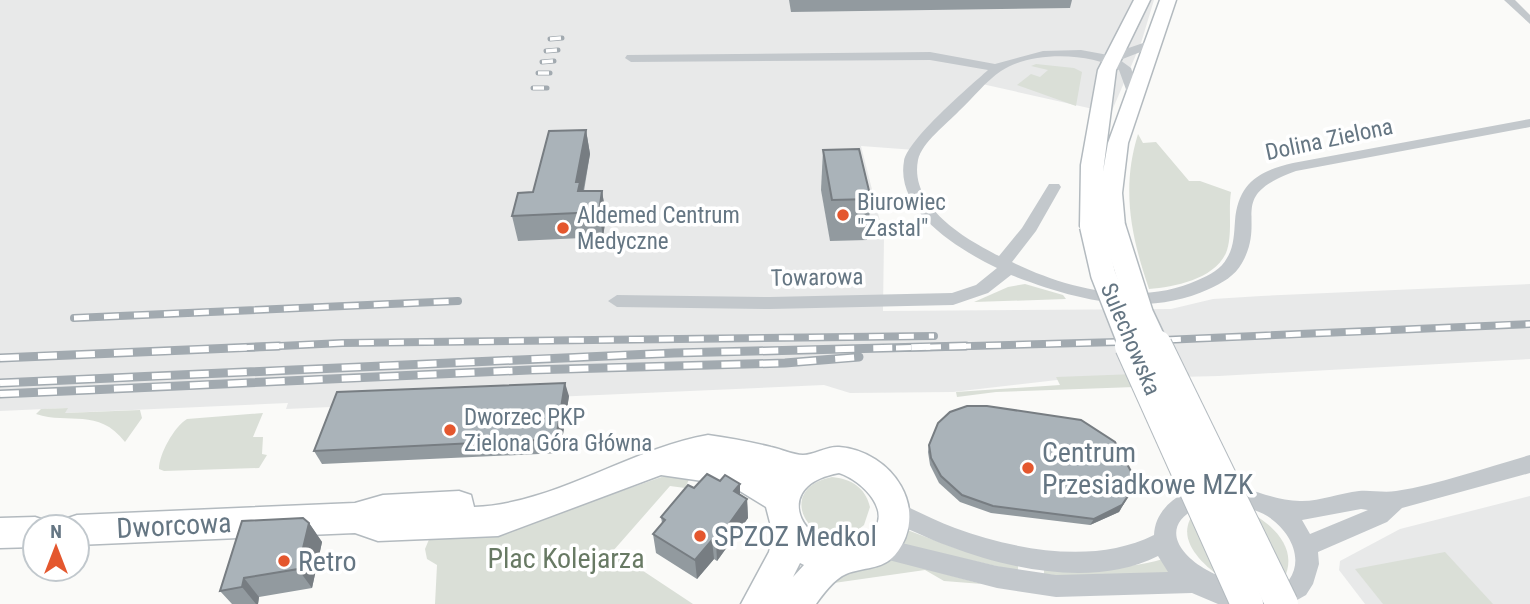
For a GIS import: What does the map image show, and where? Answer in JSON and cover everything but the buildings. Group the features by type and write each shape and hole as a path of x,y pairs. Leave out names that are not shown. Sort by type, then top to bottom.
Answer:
{"street":[{"name":"Sulechowska","path":"1142,0 1110,59 1092,165 1103,226 1141,314 1282,604"},
{"name":"Sulechowska","path":"1168,0 1112,166 1103,226 1103,274 1119,318 1247,604"},
{"path":"1509,0 1530,21"},
{"path":"1005,266 975,251 933,217 917,197 911,176 915,150 997,68 1011,60 1038,55 1110,59 1152,44"},
{"path":"631,58 930,56 997,68"},
{"path":"1110,59 1125,68 1134,95"},
{"name":"Dolina Zielona","path":"1005,266 1054,285 1104,297 1146,298 1191,291 1226,273 1238,259 1244,201 1252,185 1260,177 1293,167 1530,123"},
{"name":"Towarowa","path":"617,301 770,303 953,299 982,289 1005,266 1054,187"},
{"name":"Dworcowa","path":"91,529 355,518 378,526 498,521 534,506 570,497 679,453 708,448 736,451 803,468"},
{"path":"759,604 786,556 785,517 792,477 803,468 827,460 863,466 887,485 896,512 888,538 866,554 840,559 812,580 795,604"},
{"path":"1194,582 1178,567 1165,541 1168,517 1176,507 1192,498 1225,495 1276,510 1304,511 1361,500 1395,501 1530,464"},
{"name":"Dworcowa","path":"649,467 691,466 723,470 753,481 785,517"},
{"path":"1305,547 1379,515 1395,501"},
{"path":"877,547 997,577 1056,586 1194,582 1234,597 1284,598 1301,587 1308,571 1305,547 1276,510"},
{"path":"896,512 955,541 1033,557 1114,561 1151,551 1165,541"},
{"path":"785,517 811,551 840,559"},
{"path":"0,533 21,532"}],"shaded area":[{"path":"0,0 1154,0 1141,43 1111,113 982,84 915,150 861,146 884,237 883,311 1171,309 1213,299 1530,284 1530,359 1219,376 1057,380 953,392 850,393 824,385 286,409 288,403 64,413 67,408 0,411"},
{"path":"1530,496 1530,604 1365,604 1339,570 1340,561 1400,529"}],"green space":[{"path":"1036,64 1074,68 1082,72 1076,106 1017,85 1031,74 1040,77 1048,70 1031,66"},
{"path":"1138,134 1143,143 1156,142 1189,181 1200,181 1231,192 1226,253 1213,269 1193,280 1149,289 1137,250 1130,212 1130,174"},
{"path":"1025,284 1063,295 1066,299 974,302 1008,287"},
{"path":"1188,372 1191,385 996,392 957,397 956,392 1060,385 1056,377"},
{"path":"68,408 65,413 140,410 142,418 125,442 104,424 36,414 41,409"},
{"path":"263,413 253,437 263,437 262,454 267,455 259,468 159,469 168,441 187,419"},
{"name":"Plac Kolejarza","path":"673,473 692,473 685,488 670,486 613,551 693,604 435,604 437,565 427,559 425,549 430,537 567,510"},
{"path":"832,477 856,485 865,494 870,507 864,525 847,535 831,536 817,531 807,521 802,508 803,496 813,484"},
{"path":"1242,508 1271,527 1285,545 1288,567 1284,579 1223,579 1198,557 1192,548 1187,529 1190,519 1198,509"},
{"path":"902,528 955,548 1018,562 1018,571 895,543"},
{"path":"1445,552 1493,604 1383,604 1355,569"},
{"path":"1163,559 1172,573 1074,577 1044,574 1044,565 1119,567"},
{"path":"879,560 894,560 982,584 944,581 925,570 834,583 825,588 816,604 801,604 817,585"}],"railway":[{"path":"550,39 562,38"},
{"path":"546,51 558,50"},
{"path":"542,62 554,61"},
{"path":"538,73 550,73"},
{"path":"533,88 547,88"},
{"path":"74,318 458,301"},
{"path":"896,348 1118,342 1530,324"},
{"path":"239,348 342,343 934,336"},
{"path":"0,358 279,346"},
{"path":"0,383 674,353 966,346"},
{"path":"0,394 529,370 785,363 859,357"}],"place":[{"name":"Biurowiec \"Zastal\"","path":"843,215"},
{"name":"Aldemed Centrum Medyczne","path":"563,228"},
{"name":"Dworzec PKP Zielona Góra Główna","path":"450,430"},
{"name":"Centrum Przesiadkowe MZK","path":"1028,468"},
{"name":"SPZOZ Medkol","path":"700,536"},
{"name":"Retro","path":"284,561"}]}
